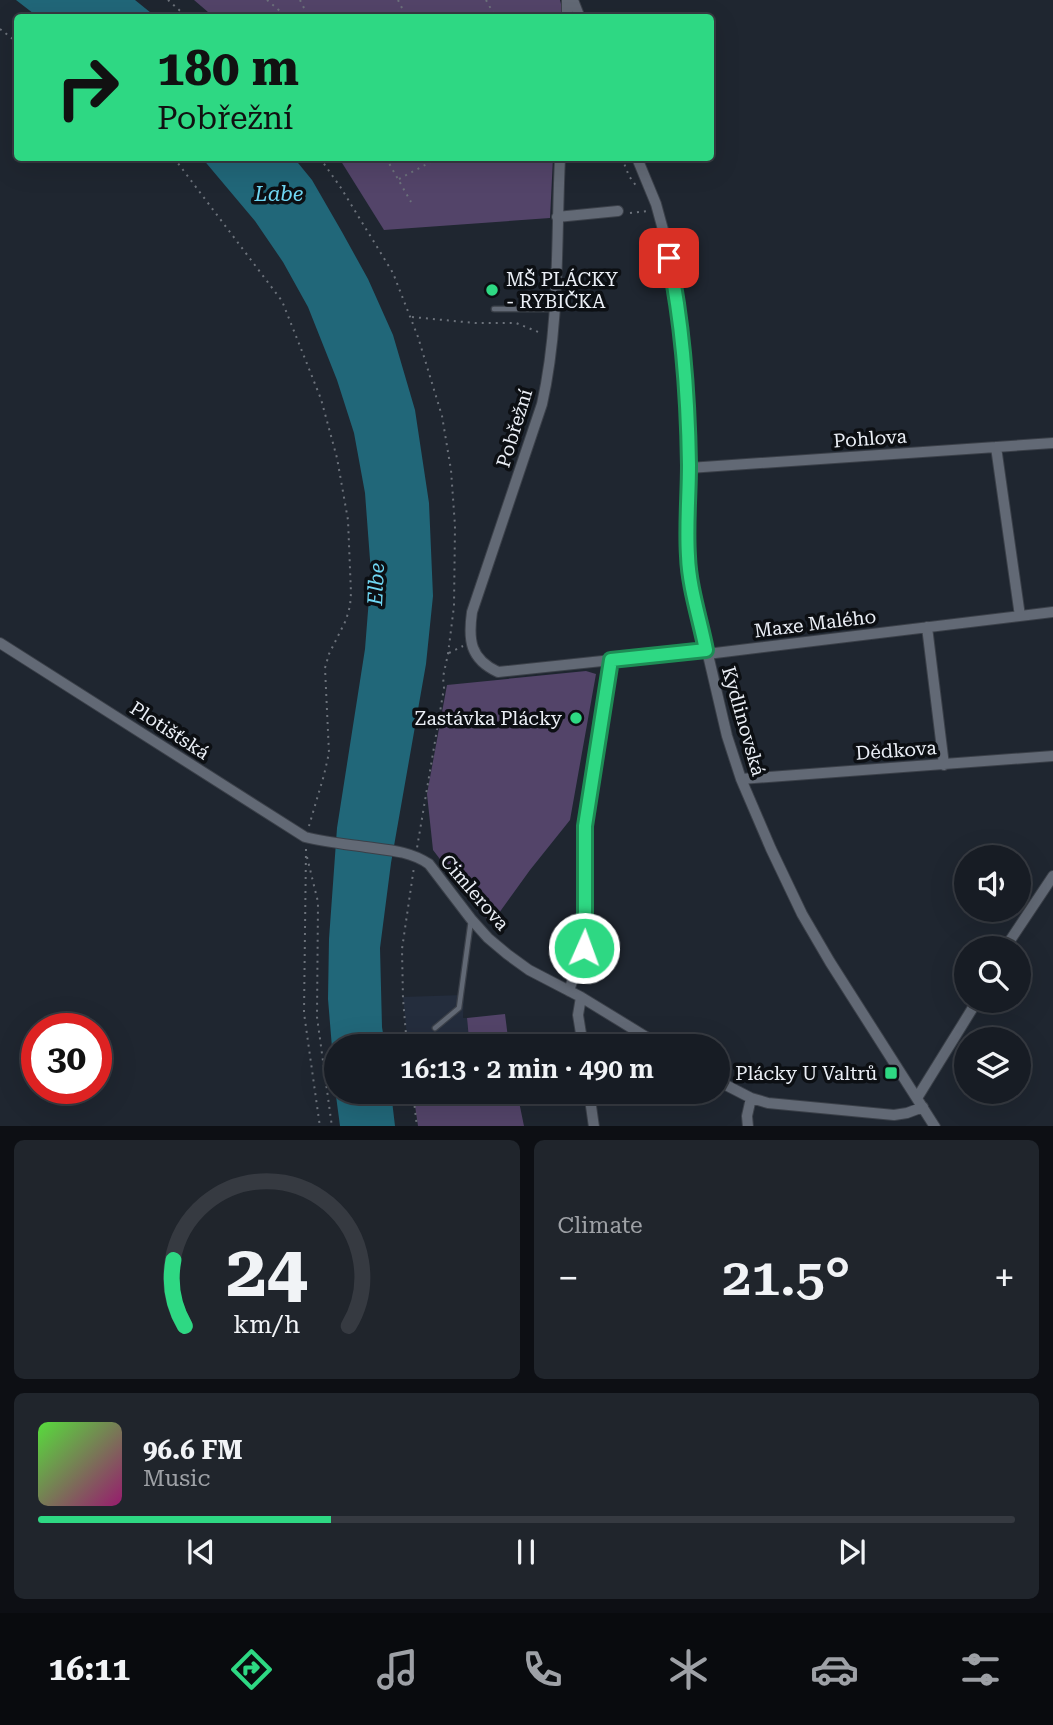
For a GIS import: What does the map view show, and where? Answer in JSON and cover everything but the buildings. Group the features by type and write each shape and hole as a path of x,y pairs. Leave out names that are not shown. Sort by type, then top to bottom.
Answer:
{"street":[{"name":"Pobřežní","path":"471,642 472,612 542,404 547,379 555,309 560,161"},
{"name":"Kydlinovská","path":"638,161 656,204 673,279 687,395 690,578 727,736 741,779 803,914 830,962 934,1126"},
{"path":"557,217 618,211"},
{"name":"Pohlova","path":"689,468 1053,443"},
{"path":"996,447 1020,616"},
{"name":"Maxe Malého","path":"707,652 1053,612"},
{"path":"927,627 944,765"},
{"path":"471,642 480,660 498,671 707,652"},
{"name":"Plotišťská","path":"0,643 306,837 323,841"},
{"path":"569,991 585,941 585,826 611,660"},
{"name":"Dědkova","path":"741,779 1053,756"},
{"name":"Cimlerova","path":"323,841 403,852 429,864 471,919 507,954 529,970 641,1034"},
{"path":"1013,936 1053,876"},
{"path":"581,998 578,1016 581,1034"},
{"path":"917,1098 970,1013"},
{"path":"730,1087 751,1098 792,1107 894,1115 923,1107"},
{"path":"748,1126 751,1098"},
{"path":"591,1104 594,1126"}],"lane":[{"path":"494,309 555,309"},
{"path":"435,1028 459,1008 471,919"}],"path":[{"path":"168,0 184,14"},
{"path":"267,0 283,14"},
{"path":"0,29 14,40"},
{"path":"176,161 282,301 321,399 337,458 348,520 350,606 325,668 329,753 306,837"},
{"path":"322,161 393,273 411,317 442,416 451,470 455,526 454,606 443,677 444,688 402,949 406,1034"},
{"path":"388,161 411,202"},
{"path":"398,179 432,161"},
{"path":"623,161 637,187"},
{"path":"618,211 623,214 648,211"},
{"path":"411,317 475,323 516,323 553,335"},
{"path":"448,654 471,642"},
{"path":"320,1126 304,1013 306,851 318,902 317,1017 332,1126"},
{"path":"414,1104 417,1126"}],"shaded area":[{"path":"194,0 560,0 561,4 561,14 210,14"},
{"path":"341,161 553,161 550,218 384,230"},
{"path":"586,671 596,674 570,820 491,924 453,876 449,876 449,871 433,850 427,794 447,685"},
{"path":"464,995 463,1018 467,1018 469,1034 407,1034 403,997"},
{"path":"505,1014 508,1034 469,1034 467,1018"},
{"path":"415,1104 519,1104 524,1126 418,1126"}],"water":[{"path":"16,0 135,0 152,14 34,14"},
{"name":"Labe","path":"205,161 296,161 312,180 368,279 393,335 415,410 429,503 433,596 426,664 391,863 380,948 383,1034 331,1034 328,999 329,939 337,828 365,649 371,573 365,493 354,433 337,380 308,307 283,262 255,221"},
{"name":"Labe","path":"337,1104 392,1104 395,1126 340,1126"}],"place":[{"name":"MŠ PLÁCKY - RYBIČKA","path":"492,290"},
{"name":"Zastávka Plácky","path":"576,718"},
{"name":"Plácky U Valtrů","path":"891,1073"}],"route":[{"path":"584,948 585,826 611,660 706,650 690,578 687,395 669,258"}],"water label":[{"name":"Elbe","path":"376,584"}]}
